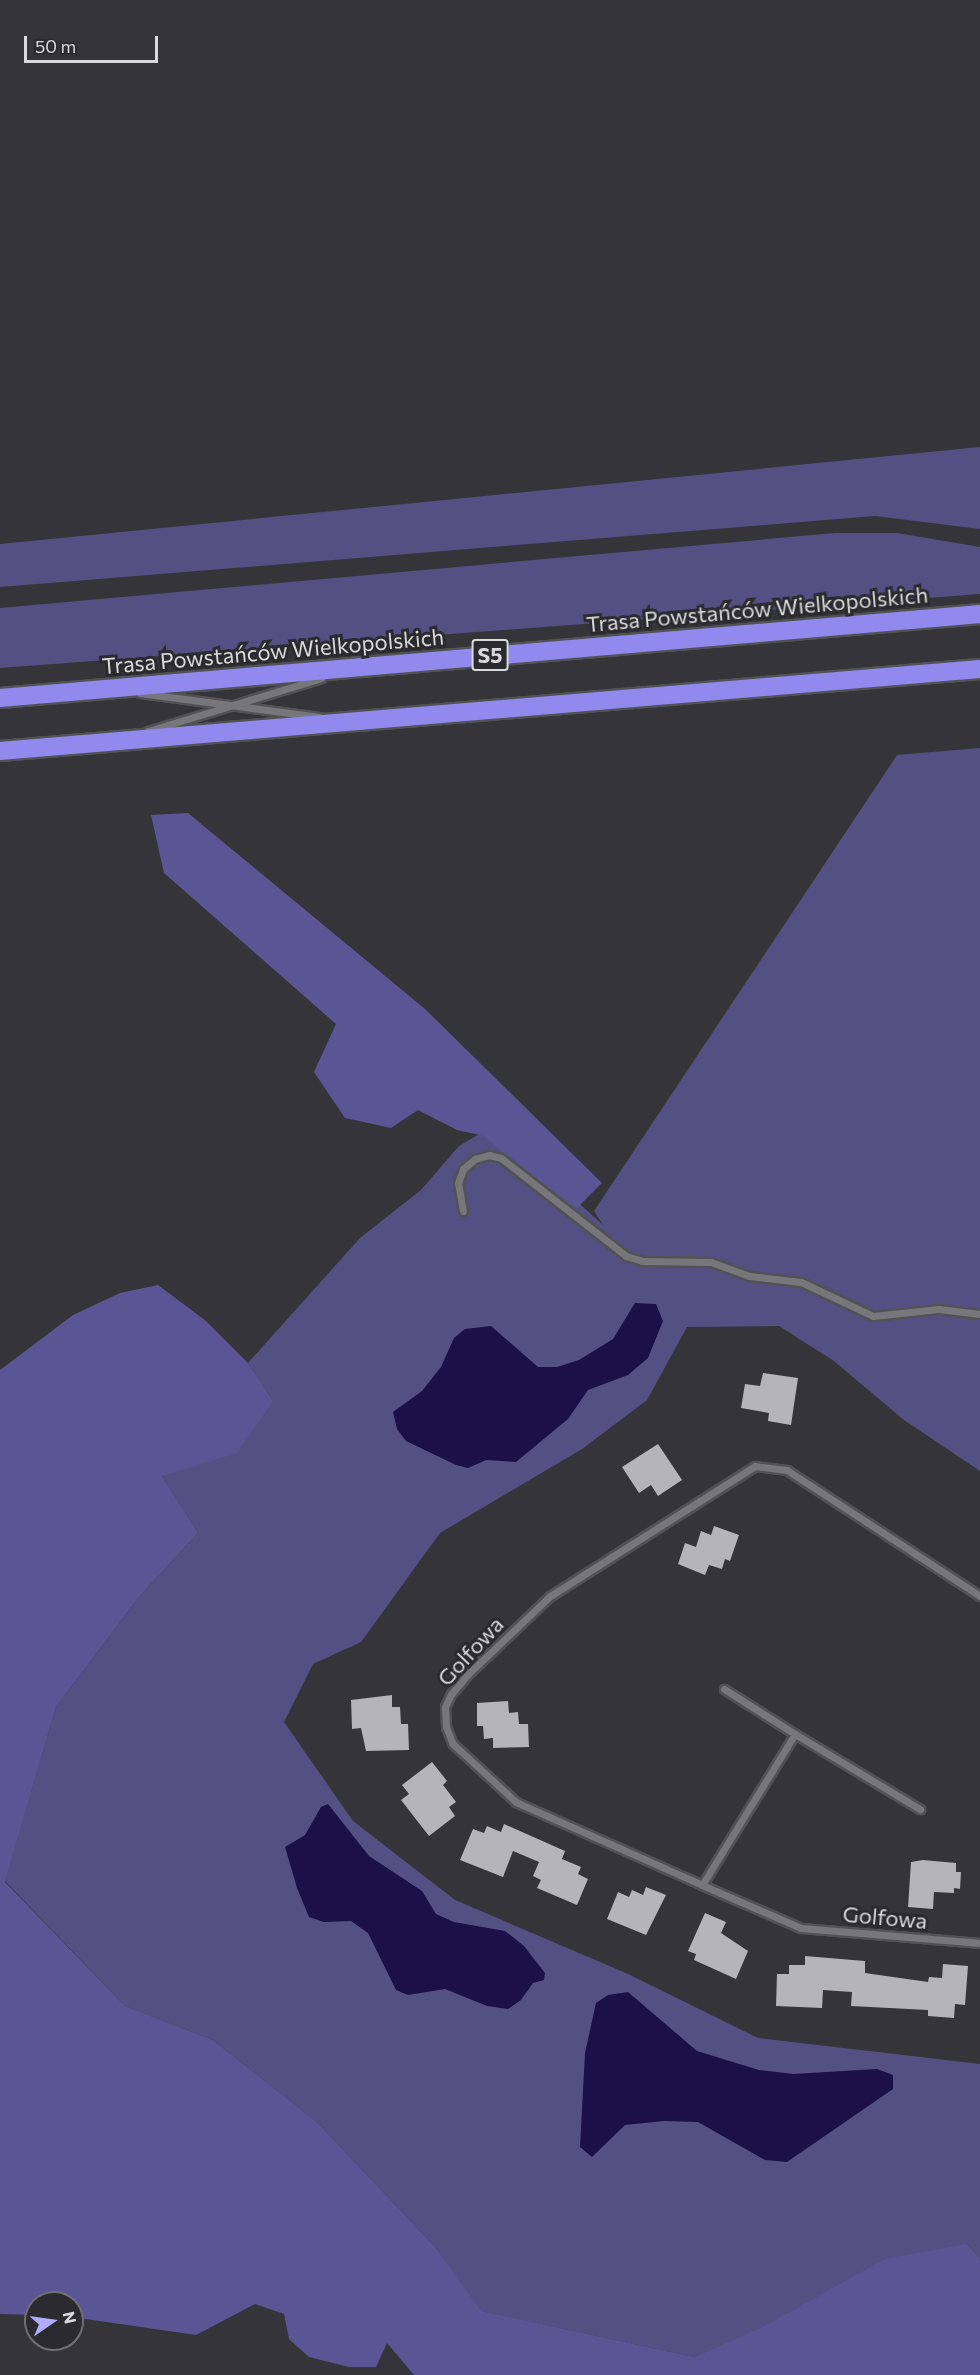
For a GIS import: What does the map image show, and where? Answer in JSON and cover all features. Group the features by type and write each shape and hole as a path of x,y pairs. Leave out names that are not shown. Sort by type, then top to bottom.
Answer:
{"highway":[{"name":"Trasa Powstańców Wielkopolskich","path":"0,698 980,614"},
{"path":"0,751 980,669"}],"lane":[{"path":"114,742 354,668"},
{"path":"110,689 357,722"},
{"path":"463,1211 458,1183 463,1169 475,1159 489,1155 501,1158 626,1256 642,1261 711,1262 749,1276 801,1282 873,1316 939,1309 980,1314"},
{"name":"Golfowa","path":"980,1596 787,1470 755,1466 550,1596 451,1694 446,1717 453,1744 516,1802 801,1928 980,1943"},
{"path":"724,1689 920,1809"},
{"path":"702,1884 795,1734"}],"shaded area":[{"path":"980,447 980,529 875,516 0,587 0,544"},
{"path":"835,533 897,533 980,547 980,594 0,668 0,608"},
{"path":"980,748 980,1471 904,1420 834,1361 779,1326 687,1327 647,1400 582,1449 440,1533 361,1642 313,1664 284,1722 353,1821 455,1900 628,1974 758,2038 980,2064 980,2258 967,2244 694,2357 480,2311 437,2249 317,2122 213,2040 125,2006 5,1881 56,1707 138,1598 198,1533 162,1476 273,1401 248,1363 360,1238 421,1190 459,1146 493,1126 603,1225 594,1211 897,755"},
{"path":"188,813 425,1009 602,1183 572,1213 484,1136 457,1130 418,1110 391,1128 345,1118 314,1072 336,1024 164,873 151,815"},
{"path":"158,1285 206,1321 248,1363 273,1401 237,1453 162,1476 198,1533 138,1598 56,1707 5,1882 125,2006 213,2040 317,2122 437,2249 481,2311 694,2357 763,2327 885,2259 967,2244 980,2258 980,2375 414,2375 387,2343 376,2367 349,2367 309,2357 289,2339 284,2314 255,2304 196,2335 84,2319 84,2291 24,2291 24,2315 0,2314 0,1370 73,1315 120,1293"},
{"path":"635,1303 656,1304 663,1321 648,1358 628,1375 588,1390 568,1419 516,1462 486,1460 468,1468 456,1465 406,1441 397,1429 393,1412 422,1391 441,1367 454,1338 465,1329 491,1326 538,1367 557,1367 579,1360 613,1339"},
{"path":"328,1804 369,1856 422,1891 436,1914 454,1922 505,1931 524,1946 545,1973 544,1980 533,1983 521,2000 508,2009 487,2006 445,1989 408,1995 396,1990 368,1933 351,1921 324,1922 309,1917 297,1888 285,1847 305,1835 321,1807"},
{"path":"628,1992 697,2051 759,2070 793,2074 877,2069 893,2075 893,2089 787,2162 765,2160 698,2122 664,2121 625,2125 592,2157 580,2147 585,2053 596,2003 608,1995"}],"building":[{"path":"763,1373 798,1378 791,1425 768,1421 769,1413 741,1408 745,1384 760,1386"},
{"path":"658,1444 682,1480 658,1496 651,1485 639,1493 622,1467"},
{"path":"714,1526 739,1535 730,1561 725,1559 722,1569 709,1565 705,1575 678,1564 685,1543 696,1547 701,1531 711,1535"},
{"path":"392,1695 392,1707 400,1707 401,1724 408,1724 409,1750 366,1751 361,1728 352,1729 351,1700"},
{"path":"508,1701 509,1713 518,1712 519,1724 528,1724 529,1747 493,1748 493,1738 484,1739 483,1726 477,1726 477,1703"},
{"path":"432,1762 447,1781 443,1785 456,1802 449,1807 455,1816 429,1836 401,1800 409,1794 402,1785"},
{"path":"504,1824 565,1851 562,1859 581,1867 578,1874 588,1879 577,1905 537,1888 541,1880 533,1876 539,1862 513,1851 503,1877 460,1860 473,1829 484,1833 487,1826 501,1832"},
{"path":"923,1860 956,1863 956,1872 961,1872 960,1889 954,1888 954,1893 934,1892 933,1909 908,1907 911,1862"},
{"path":"646,1887 666,1895 646,1935 607,1919 618,1892 629,1897 632,1890 643,1895"},
{"path":"705,1913 726,1922 721,1933 748,1951 736,1979 694,1960 696,1954 688,1951"},
{"path":"805,1956 865,1961 865,1973 928,1982 929,1977 942,1978 943,1964 968,1966 965,2005 955,2004 954,2018 928,2016 928,2010 851,2006 852,1992 823,1990 822,2008 776,2006 777,1974 789,1974 789,1965 805,1965"}]}
